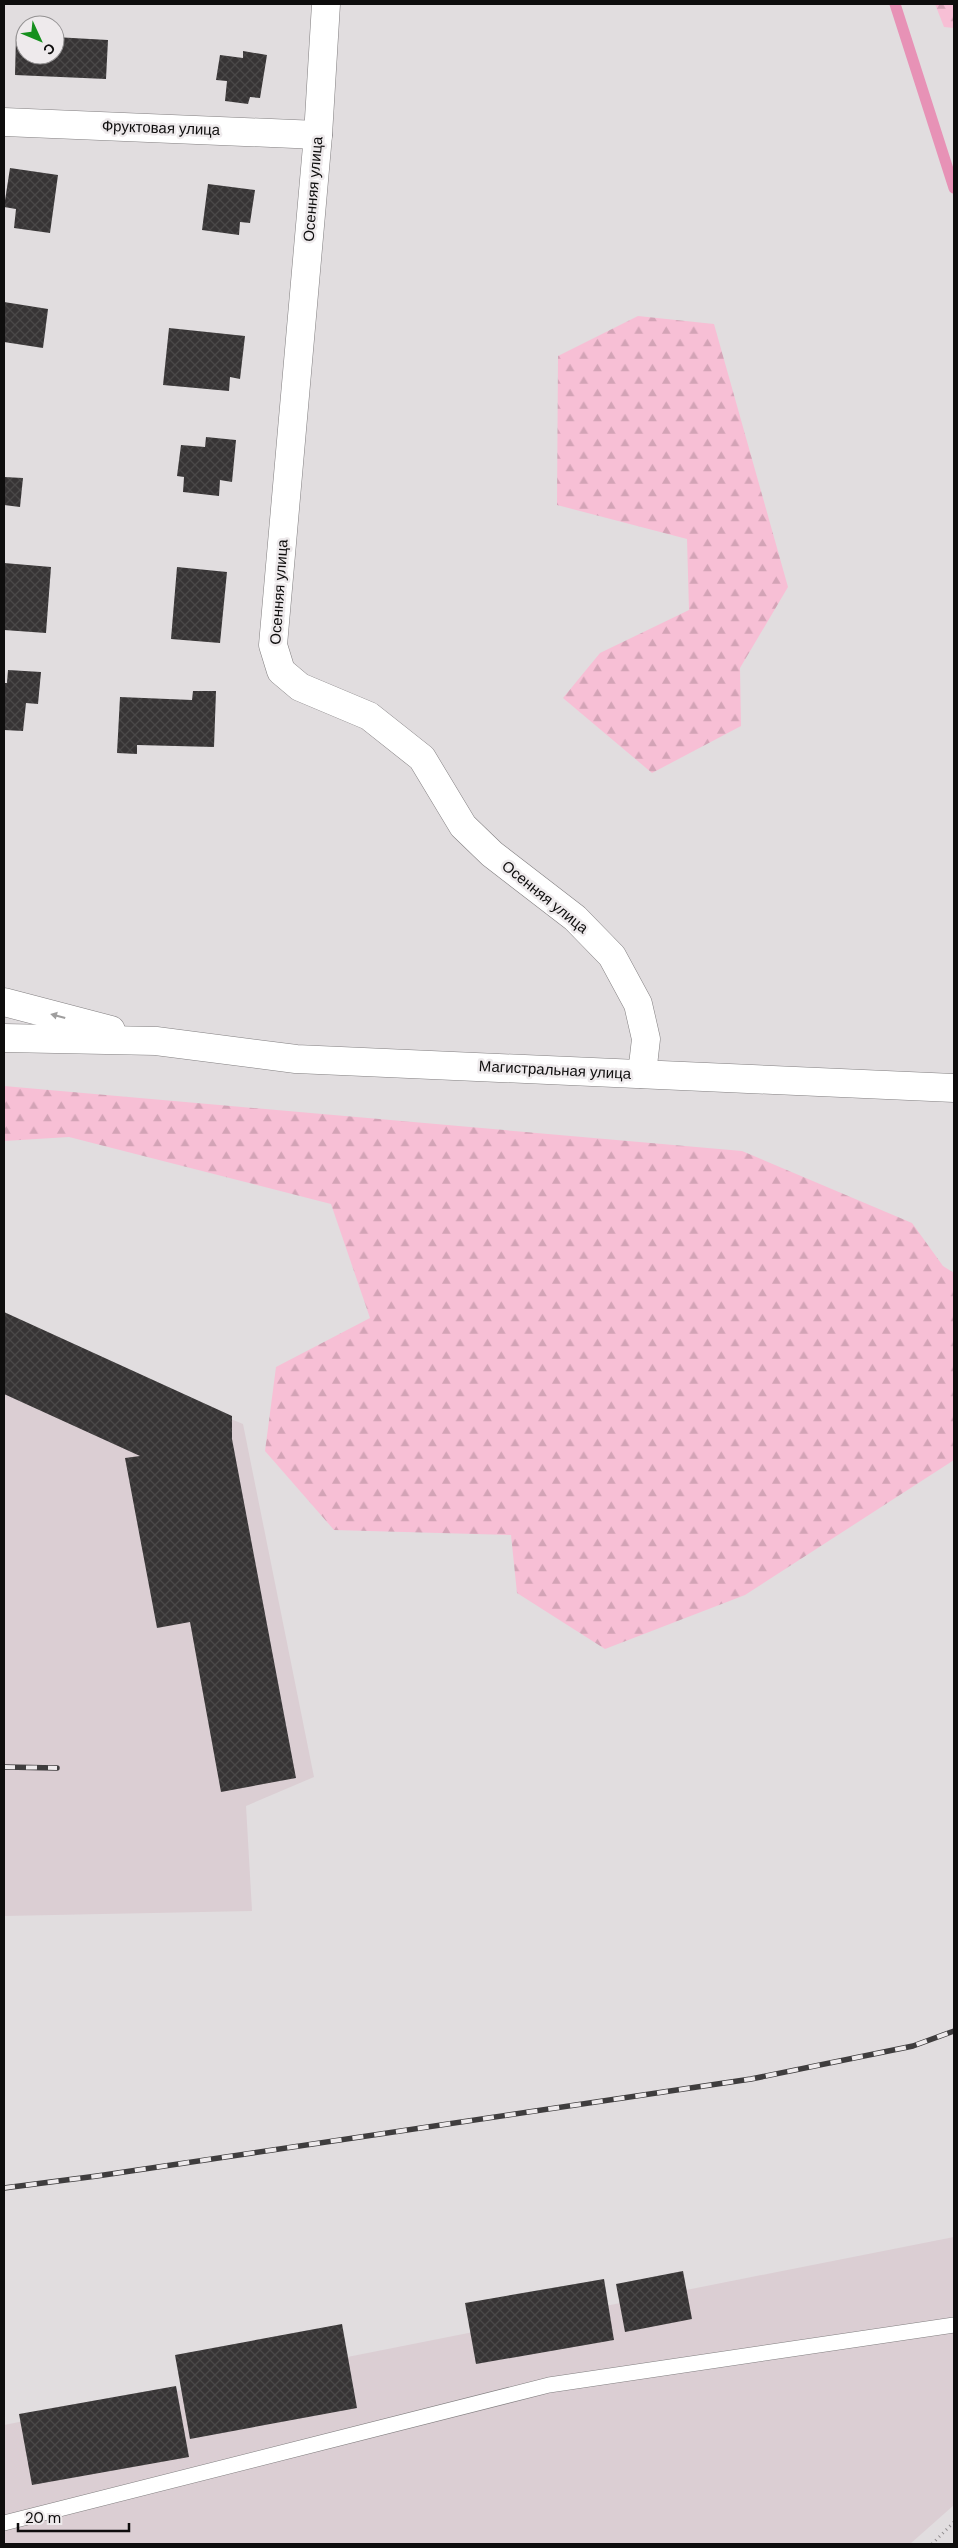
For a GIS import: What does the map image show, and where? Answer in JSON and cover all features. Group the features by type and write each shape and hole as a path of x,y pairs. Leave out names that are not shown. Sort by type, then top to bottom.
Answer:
{"street":[{"name":"Осенняя улица","path":"326,4 318,135 273,645 281,671 300,687 369,716 422,758 463,826 492,854 575,918 612,956 638,1004 646,1039 642,1074"},
{"name":"Фруктовая улица","path":"4,122 318,135"},
{"name":"Магистральная улица","path":"4,1002 156,1041"},
{"name":"Магистральная улица","path":"4,1038 156,1041 296,1059 954,1088"}],"lane":[{"path":"4,2522 549,2385 954,2325"}],"path":[{"path":"932,2544 954,2522"}],"shaded area":[{"path":"4,1326 243,1424 314,1777 246,1806 252,1911 4,1916"},
{"path":"954,2237 954,2505 910,2544 4,2544 4,2425"}],"green space":[{"path":"935,4 954,4 954,28 944,27"},
{"path":"638,316 714,324 788,587 740,668 741,726 652,773 563,698 600,653 689,610 687,539 557,505 558,356"},
{"path":"4,1086 742,1151 912,1223 943,1266 954,1273 954,1460 745,1595 605,1649 517,1593 511,1535 334,1530 265,1451 276,1367 370,1318 331,1204 69,1137 4,1141"}],"building":[{"path":"65,38 108,40 106,79 15,75 15,65 65,65"},
{"path":"243,51 267,55 260,98 250,97 248,104 225,101 227,81 216,80 220,55 243,58"},
{"path":"10,168 58,175 50,233 14,228 16,209 4,207"},
{"path":"208,184 255,190 250,223 240,222 239,235 202,230"},
{"path":"4,302 48,309 43,348 4,342"},
{"path":"169,328 245,336 240,379 230,377 229,391 163,385"},
{"path":"206,437 236,440 232,482 220,480 219,496 183,492 184,477 177,476 181,445 205,447"},
{"path":"4,477 23,478 20,507 4,505"},
{"path":"4,563 51,567 46,633 4,630"},
{"path":"177,567 227,572 220,643 171,639"},
{"path":"8,670 41,672 38,704 26,703 23,731 4,730 4,683 7,683"},
{"path":"193,691 216,691 214,747 137,745 137,754 117,753 120,697 192,700"},
{"path":"4,1312 232,1416 232,1439 296,1778 221,1792 190,1622 157,1628 125,1458 140,1456 4,1394"},
{"path":"683,2271 692,2319 625,2332 616,2284"},
{"path":"604,2279 614,2340 476,2364 465,2303"},
{"path":"342,2324 357,2408 190,2439 175,2355"},
{"path":"176,2386 189,2457 32,2485 19,2414"}],"waterway":[{"path":"895,4 954,188"}],"railway":[{"path":"4,1767 57,1768"},
{"path":"4,2188 97,2176 751,2079 913,2046 954,2031"}]}
